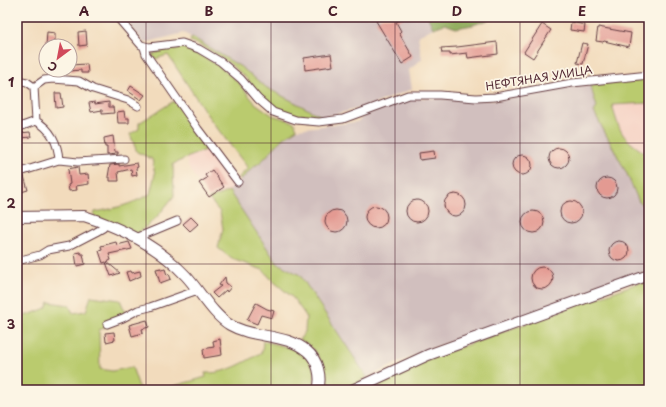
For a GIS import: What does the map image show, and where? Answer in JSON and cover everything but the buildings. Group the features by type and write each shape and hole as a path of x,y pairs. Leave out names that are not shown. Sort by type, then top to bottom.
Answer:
{"street":[{"path":"117,17 140,45 144,47 146,54 194,123 238,182"},
{"name":"НЕФТЯНАЯ УЛИЦА","path":"144,47 182,43 199,49 221,62 241,79 273,112 296,120 319,122 343,119 408,94 495,98 572,83 649,75"},
{"path":"34,87 44,80 52,79 79,82 93,89 128,100 138,106"},
{"path":"17,80 27,82 34,87"},
{"path":"34,87 36,121"},
{"path":"17,128 36,121"},
{"path":"36,121 41,124 50,134 56,144 58,160"},
{"path":"17,173 58,160 78,162 124,159"},
{"path":"17,217 31,218 84,216 106,224 136,238 171,262 198,290 220,318 230,325 240,330 290,342 300,346 308,352 319,370 318,390"},
{"path":"136,238 178,221"},
{"path":"17,261 40,255 48,250 69,246 103,228 106,224"},
{"path":"352,390 428,355 649,275"},
{"path":"107,324 138,310 198,290"}],"shaded area":[{"path":"124,17 428,17 433,28 418,36 422,59 409,70 412,89 369,106 323,117 267,88 241,67 184,33 144,43"},
{"path":"576,85 590,85 597,107 639,202 645,206 649,214 649,271 426,350 367,377 300,275 277,263 229,191 252,168 262,161 283,138 297,129 357,122 366,114 404,100 421,98 497,100"},
{"path":"649,103 649,156 626,140 618,128 612,105"},
{"path":"209,148 236,185 229,191 209,199 188,167 186,158"}],"green space":[{"path":"428,17 497,17 473,25 456,28 445,24 433,28"},
{"path":"192,37 241,67 267,88 323,117 304,117 293,115 282,112 271,106 262,98 244,76 211,51 190,41"},
{"path":"187,48 218,65 238,82 255,103 272,115 294,122 297,129 283,138 262,161 252,168 241,180 239,177 248,168 210,119 168,55 155,59 152,55 164,50"},
{"path":"649,78 649,103 612,105 618,124 624,135 633,145 649,156 649,214 645,206 639,202 627,174 594,112 597,107 590,85"},
{"path":"174,101 209,148 173,164 174,196 157,217 136,235 94,216 95,212 123,206 150,194 155,174 152,159 137,152 130,134 139,129 139,123"},
{"path":"229,191 277,263 300,275 367,377 347,390 323,390 324,375 320,360 312,348 299,340 305,332 306,316 293,298 263,270 232,259 218,248 223,229 220,212 209,199"},
{"path":"649,279 649,390 361,390 425,360"},
{"path":"91,296 120,300 126,313 109,326 99,330 100,369 112,371 132,367 140,390 24,390 17,386 17,318 46,308 49,302 69,305 73,313 86,311"},
{"path":"263,341 299,350 306,355 315,371 314,390 160,390 206,377 205,373 220,372 241,364 262,352"}]}
